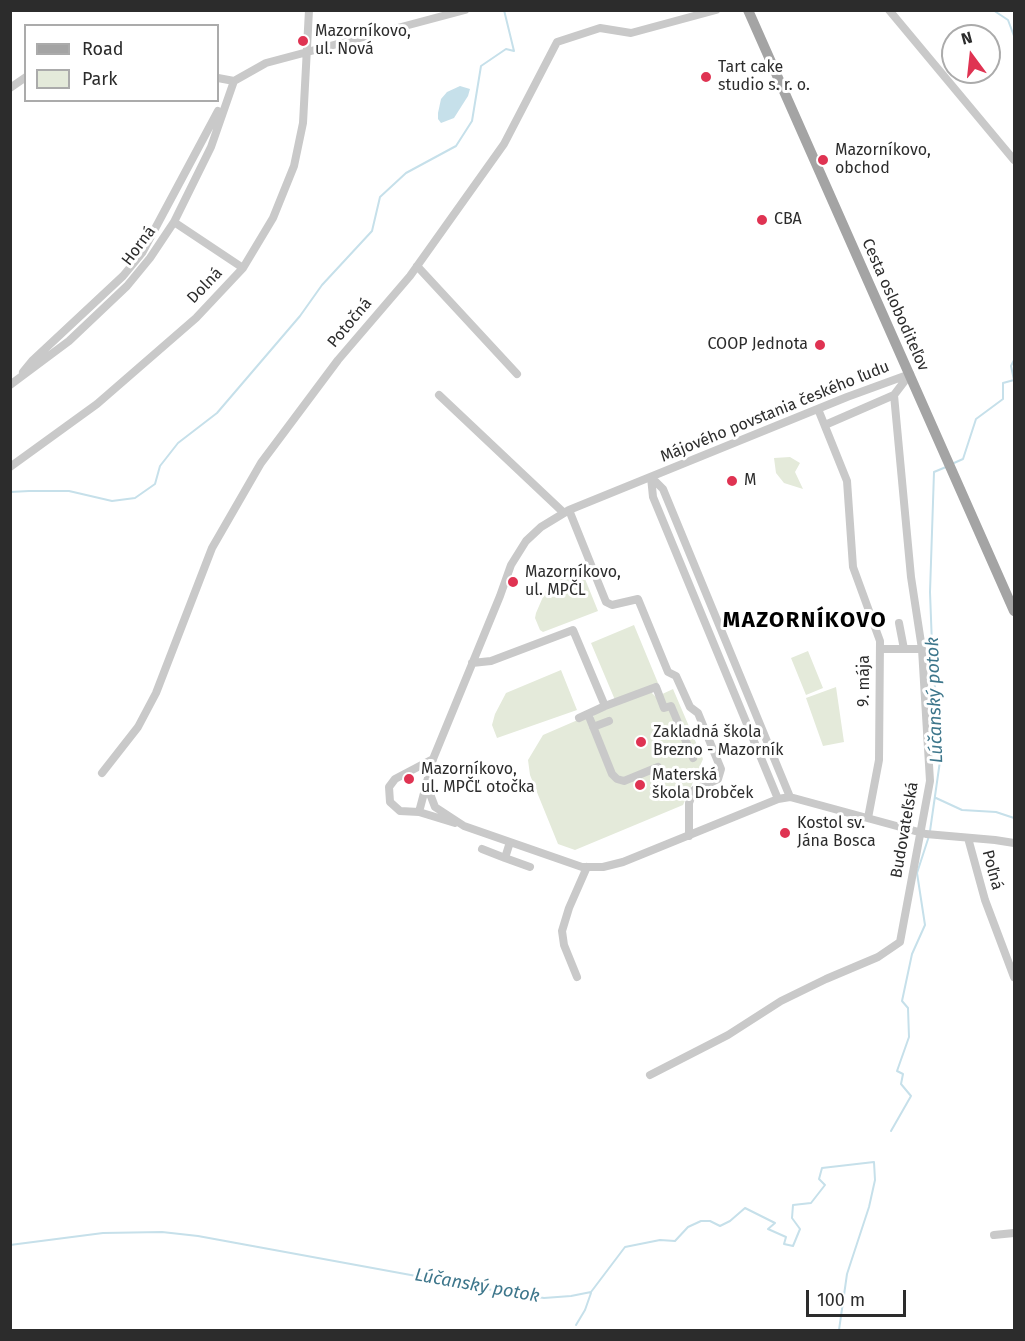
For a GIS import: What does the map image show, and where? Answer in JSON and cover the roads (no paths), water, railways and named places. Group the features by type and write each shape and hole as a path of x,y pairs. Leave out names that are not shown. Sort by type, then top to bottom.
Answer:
{"main road":[{"name":"Cesta osloboditeľov","path":"748,10 1014,610"}],"street":[{"name":"Dolná","path":"10,467 98,404 196,318 243,268 273,218 294,166 303,123 309,10"},
{"path":"219,78 234,81 266,63 465,10"},
{"name":"Potočná","path":"102,773 138,727 156,693 212,548 261,463 338,360 417,266 504,144 557,42 600,28 631,33 716,10"},
{"path":"889,10 1014,160"},
{"path":"10,88 24,78"},
{"name":"Horná","path":"10,385 32,361 123,276 142,253 234,81"},
{"name":"Horná","path":"19,377 36,367 69,341 127,286 150,258 174,222 211,147 228,93"},
{"path":"174,222 243,268"},
{"path":"417,266 517,374"},
{"path":"825,425 894,395 910,374"},
{"name":"Májového povstania českého ľudu","path":"419,812 433,759 516,555 526,541 541,527 567,512 651,477 910,374"},
{"path":"439,395 567,512 606,602 612,605 638,599 668,672 676,676 690,707 698,713 721,769 718,779 694,790 689,803 689,836"},
{"name":"Budovateľská","path":"650,1075 728,1035 781,1001 878,957 900,942 927,834 930,781 922,649 911,578 894,395"},
{"name":"9. mája","path":"818,409 847,482 853,567 880,641 879,760 868,818"},
{"path":"651,477 663,489 790,796"},
{"name":"Májového povstania českého ľudu","path":"651,477 653,497 778,799"},
{"path":"899,623 904,649"},
{"path":"472,663 490,661 573,630 605,706"},
{"path":"880,649 922,649"},
{"path":"579,718 656,687 664,708 671,706 693,758"},
{"path":"588,714 612,774 617,779 624,781 658,767"},
{"path":"593,728 609,721"},
{"path":"433,759 395,779 389,787 390,802 400,811 419,812 582,867 603,867 623,862 790,796 927,834 1014,843"},
{"path":"427,786 435,807 464,826"},
{"name":"Poľná","path":"968,837 985,900 1014,977"},
{"path":"505,858 510,842"},
{"path":"482,849 530,867"},
{"path":"577,977 564,945 562,931 569,908 587,867"},
{"path":"994,1235 1014,1233"}],"water":[{"path":"460,86 470,89 468,96 454,118 441,123 438,113 441,99 447,92"}],"waterway":[{"path":"10,492 69,491 112,501 135,498 155,484 160,466 178,443 217,413 300,316 322,285 372,231 380,197 406,173 456,146 472,121 481,66 506,49 514,51 504,10"},
{"path":"993,10 1008,20 1014,36"},
{"name":"Lúčanský potok","path":"954,463 963,459 976,419 1003,399 1003,383 1014,380 1011,366 1014,360"},
{"name":"Lúčanský potok","path":"930,831 940,761 930,592 934,472 946,467"},
{"path":"936,798 962,810 996,812 1014,818"},
{"name":"Lúčanský potok","path":"891,1131 911,1096 901,1084 903,1074 897,1071 909,1037 908,1008 902,1001 912,954 925,925 917,873 929,836"},
{"name":"Lúčanský potok","path":"10,1245 103,1233 162,1232 198,1236 498,1291 544,1298 571,1296 591,1292 625,1247 660,1240 675,1241 688,1227 701,1221 710,1221 720,1226 745,1208 775,1223 768,1229 786,1237 784,1244 793,1246 800,1229 792,1218 793,1205 811,1203 825,1185 819,1179 822,1168 874,1162 875,1180 869,1207 847,1274 839,1330"},
{"path":"576,1325 591,1293"}],"place":[{"name":"Mazorníkovo, ul. Nová","path":"303,41"},
{"name":"Tart cake studio s. r. o.","path":"706,77"},
{"name":"Mazorníkovo, obchod","path":"823,160"},
{"name":"CBA","path":"762,220"},
{"name":"COOP Jednota","path":"820,345"},
{"name":"M","path":"732,481"},
{"name":"Mazorníkovo, ul. MPČL","path":"513,582"},
{"name":"Zakladná škola Brezno - Mazorník","path":"641,742"},
{"name":"Mazorníkovo, ul. MPČĽ otočka","path":"409,779"},
{"name":"Materská škola Drobček","path":"640,785"},
{"name":"Kostol sv. Jána Bosca","path":"785,833"}],"district":[{"name":"MAZORNÍKOVO","path":"805,621"}]}
